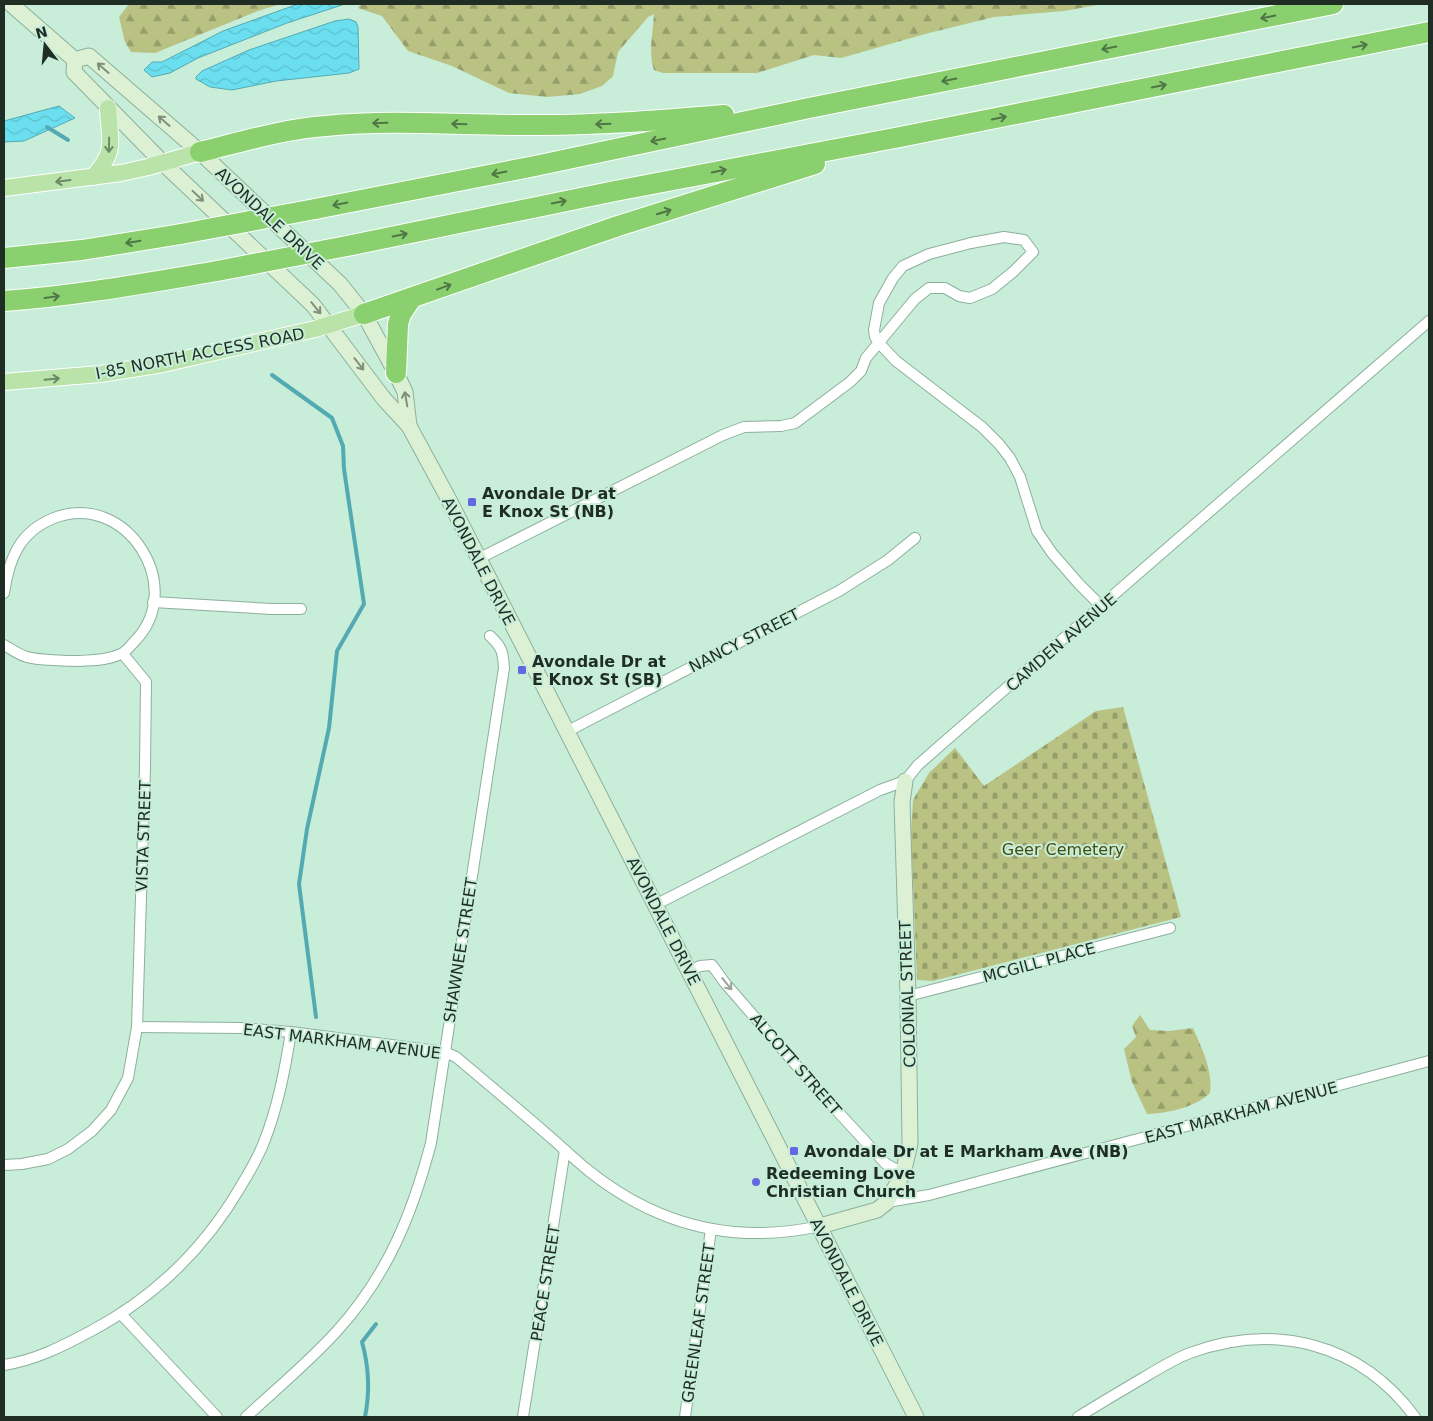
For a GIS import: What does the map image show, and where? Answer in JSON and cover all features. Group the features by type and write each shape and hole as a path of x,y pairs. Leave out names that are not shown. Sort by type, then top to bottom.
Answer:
{"highway":[{"path":"4,258 82,250 315,209 1333,4"},
{"path":"4,301 36,299 126,287 217,271 615,191 900,138 1429,32"},
{"path":"200,152 285,132 325,126 394,123 542,125 614,123 809,108"},
{"path":"364,314 618,226 900,138"},
{"path":"396,373 398,324 401,314 411,299"}],"main road":[{"name":"AVONDALE DRIVE","path":"11,4 75,60"},
{"name":"AVONDALE DRIVE","path":"75,60 89,56 200,152 340,284 364,314 396,373 405,392 409,426"},
{"name":"AVONDALE DRIVE","path":"75,60 74,72 108,108 162,163 314,305 384,399 409,426 448,498 913,1412"},
{"path":"93,177 102,168 110,151 108,108"},
{"path":"4,188 93,177 148,167 200,152"},
{"name":"I-85 NORTH ACCESS ROAD","path":"4,382 100,374 163,364 329,326 364,314"},
{"name":"COLONIAL STREET","path":"887,1202 903,1173 910,1144 908,996 902,812 904,781"},
{"name":"EAST MARKHAM AVENUE","path":"820,1226 877,1210 887,1202"}],"street":[{"path":"478,559 723,435 744,427 781,426 794,423 850,382 861,371 866,358 879,344 915,299 929,288 945,288 959,296 970,298 992,288 1013,272 1033,252 1024,240 1004,237 929,254 903,266 879,303 874,330 879,344 896,361 982,427 1010,458 1020,477 1036,531 1068,572 1102,607"},
{"name":"CAMDEN AVENUE","path":"655,905 880,790 904,781 918,765 943,743 1102,607 1429,321"},
{"path":"4,593 9,564 18,546 26,536 47,521 66,514 83,513 101,516 120,527 141,547 152,570 154,581 151,617 145,631 123,654 102,660 76,661 28,658 4,645"},
{"name":"NANCY STREET","path":"566,732 839,591 888,560 915,538"},
{"path":"153,602 301,609"},
{"name":"SHAWNEE STREET","path":"246,1417 319,1350 360,1303 379,1274 409,1215 430,1143 504,668 503,654 499,644 490,636"},
{"name":"VISTA STREET","path":"123,654 146,682 137,1027"},
{"name":"MCGILL PLACE","path":"908,996 1170,928"},
{"name":"ALCOTT STREET","path":"689,971 700,966 712,965 725,983 816,1088 886,1164 903,1173"},
{"path":"4,1165 48,1159 68,1149 92,1131 112,1110 128,1078 137,1027"},
{"name":"EAST MARKHAM AVENUE","path":"137,1027 242,1028 291,1032 445,1052 456,1057 589,1171 630,1199 663,1216 711,1229 764,1234 797,1231 820,1226"},
{"path":"4,1365 36,1358 69,1343 121,1314 171,1276 205,1238 228,1209 264,1143 283,1078 291,1032"},
{"name":"EAST MARKHAM AVENUE","path":"887,1202 929,1195 1429,1061"},
{"name":"PEACE STREET","path":"523,1417 565,1150"},
{"name":"GREENLEAF STREET","path":"685,1417 711,1229"},
{"path":"121,1314 217,1417"},
{"path":"1078,1417 1163,1366 1189,1353 1214,1345 1264,1338 1282,1338 1301,1342 1352,1361 1384,1382 1404,1402 1414,1417"}],"green space":[{"path":"129,4 281,4 258,11 155,53 131,52 125,42 119,17"},
{"path":"361,4 1103,4 1064,11 994,17 841,58 814,55 757,73 663,73 654,70 651,50 654,14 648,17 618,52 613,76 602,86 580,94 547,97 509,93 452,66 408,51 382,16 358,8"},
{"name":"Geer Cemetery","path":"1123,707 1181,917 933,981 917,980 911,832 913,800 929,773 955,748 984,786 1096,711"},
{"path":"1140,1015 1150,1030 1169,1031 1193,1028 1210,1076 1210,1093 1204,1098 1180,1109 1147,1114 1132,1082 1124,1049 1136,1037 1132,1026"}],"water":[{"path":"298,4 345,4 287,23 198,58 170,73 152,77 144,70 152,62 162,62 223,31"},
{"path":"349,19 356,22 358,27 359,69 349,73 276,81 232,90 210,87 196,79 202,71 249,50 335,21"},
{"path":"59,106 75,118 24,141 4,142 4,121"}],"waterway":[{"path":"47,127 68,140"},
{"path":"272,375 332,418 343,446 344,469 364,604 337,651 329,728 307,829 299,884 316,1017"},
{"path":"365,1417 368,1380 362,1342 376,1324"}],"place":[{"name":"Avondale Dr at E Knox St (NB)","path":"472,502"},
{"name":"Avondale Dr at E Knox St (SB)","path":"522,670"},
{"name":"Avondale Dr at E Markham Ave (NB)","path":"794,1151"},
{"name":"Redeeming Love Christian Church","path":"756,1182"}]}
